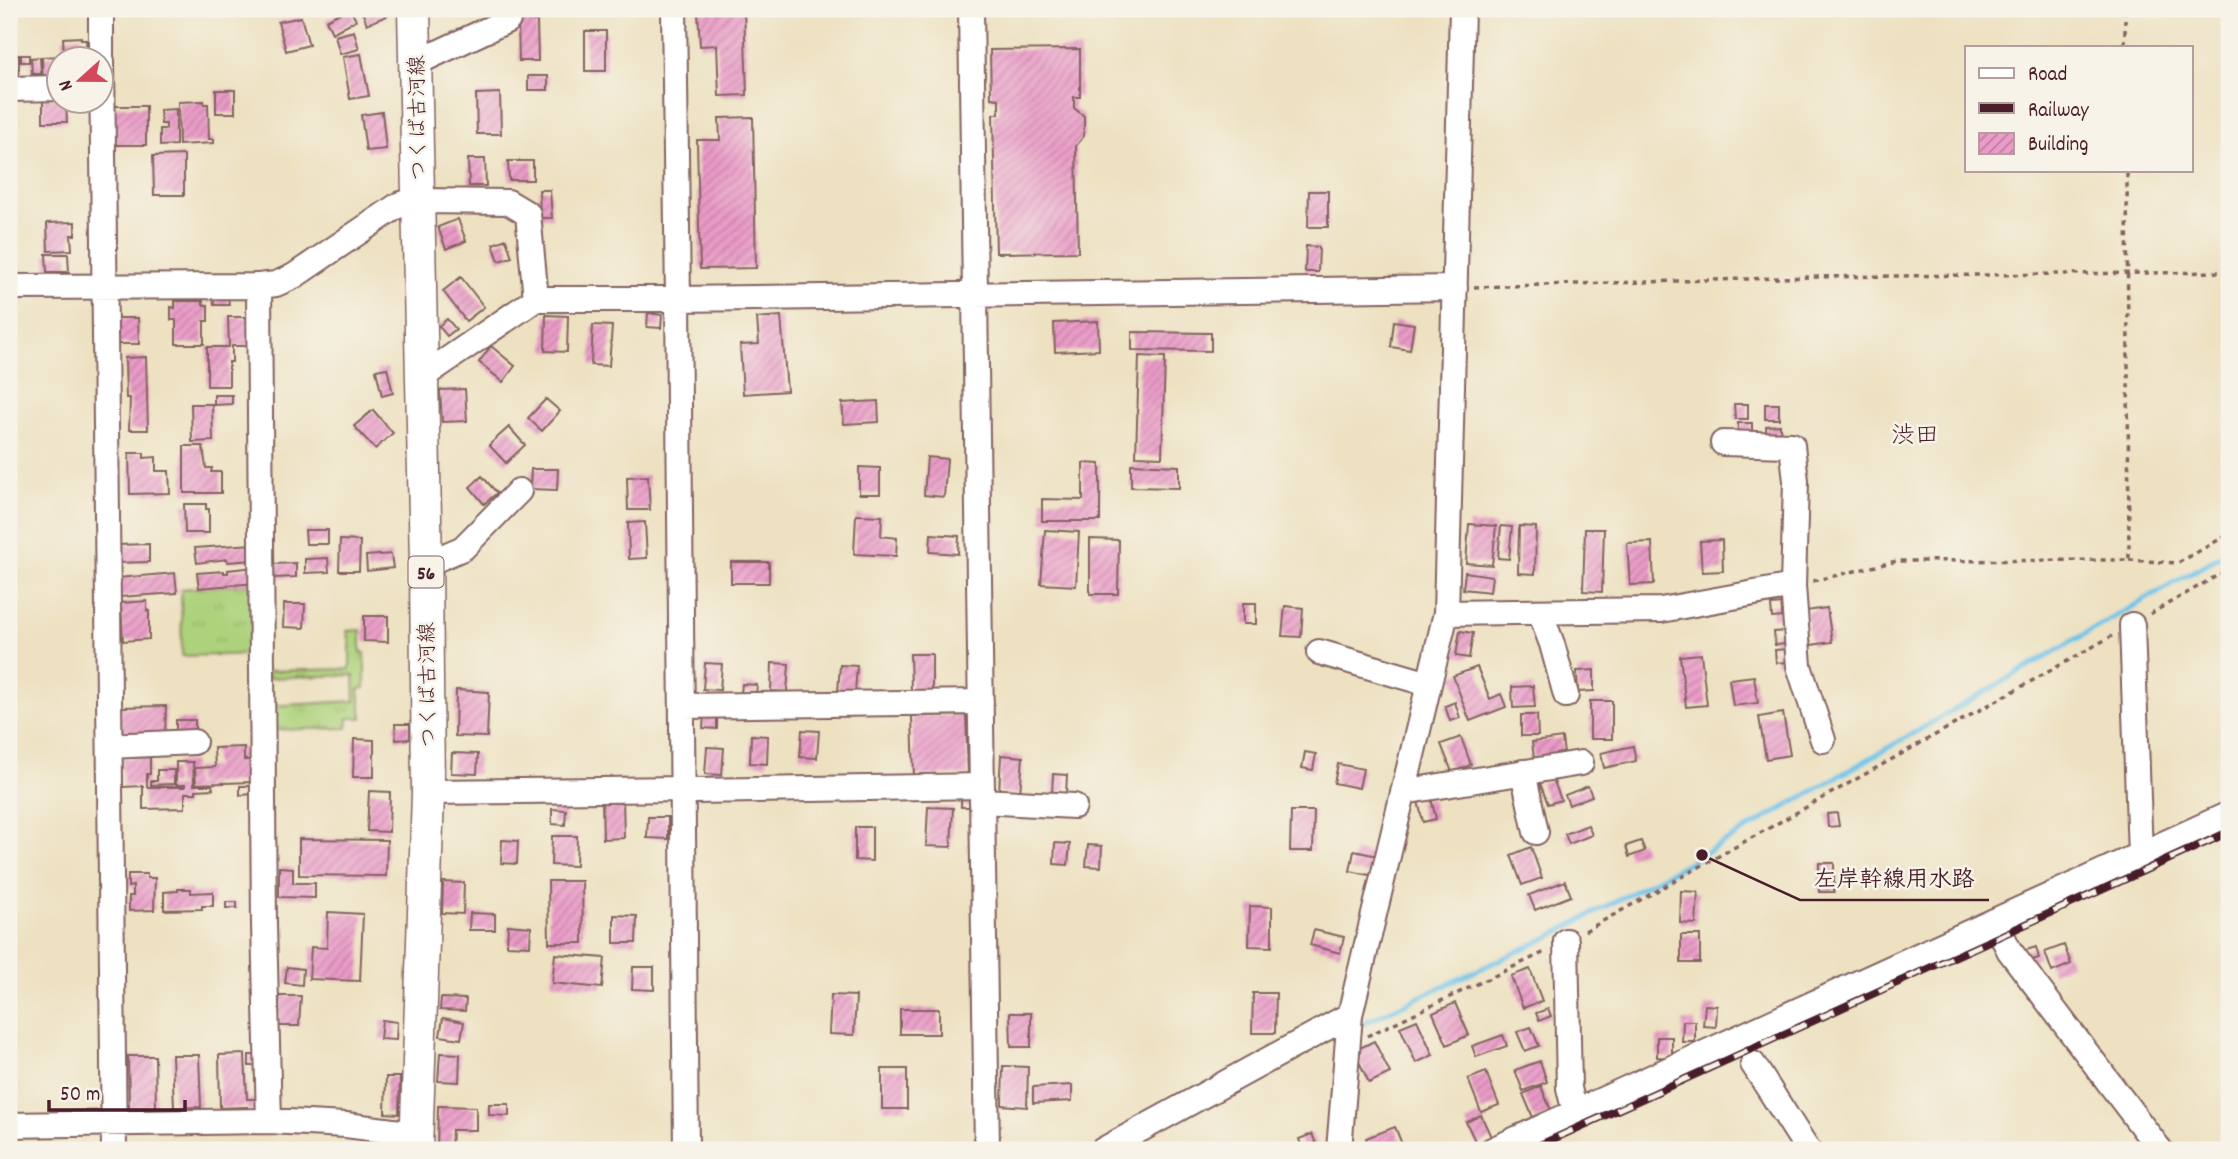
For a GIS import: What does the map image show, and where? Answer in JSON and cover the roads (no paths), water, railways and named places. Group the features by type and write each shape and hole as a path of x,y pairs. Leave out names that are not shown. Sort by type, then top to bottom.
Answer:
{"main road":[{"name":"つくば古河線","path":"414,9 428,792 416,1142"}],"street":[{"path":"101,9 102,46"},
{"path":"674,9 686,1150"},
{"path":"971,9 987,1150"},
{"path":"1339,1150 1350,1015 1446,613 1462,9"},
{"path":"415,62 509,20"},
{"path":"9,89 46,88"},
{"path":"102,116 114,1150"},
{"path":"9,287 276,284 294,276 400,204 419,201 508,202 528,214 536,299"},
{"path":"259,286 264,925 269,1121"},
{"path":"422,377 536,299 1455,288"},
{"path":"1723,443 1792,445 1796,481 1793,586 1799,666 1823,740"},
{"path":"426,564 463,548 519,491"},
{"path":"1446,613 1661,610 1793,586"},
{"path":"1540,612 1566,695"},
{"path":"2132,625 2140,856"},
{"path":"1320,652 1429,684"},
{"path":"682,706 981,702"},
{"path":"110,746 194,742"},
{"path":"1403,792 1581,763"},
{"path":"1523,772 1536,831"},
{"path":"428,792 683,789 982,794 1074,806"},
{"path":"1492,1150 2229,814"},
{"path":"1995,921 2009,950 2160,1150"},
{"path":"1566,941 1569,1088 1575,1113"},
{"path":"1103,1150 1350,1015"},
{"path":"1753,1063 1808,1150"},
{"path":"9,1125 269,1121 346,1125 416,1142"}],"waterway":[{"path":"1355,1027 1551,936 1702,855 2229,551"}],"railway":[{"path":"1529,1150 2229,832"}],"place":[{"name":"左岸幹線用水路","path":"1702,855"}],"district":[{"name":"渋田","path":"1915,434"}]}
